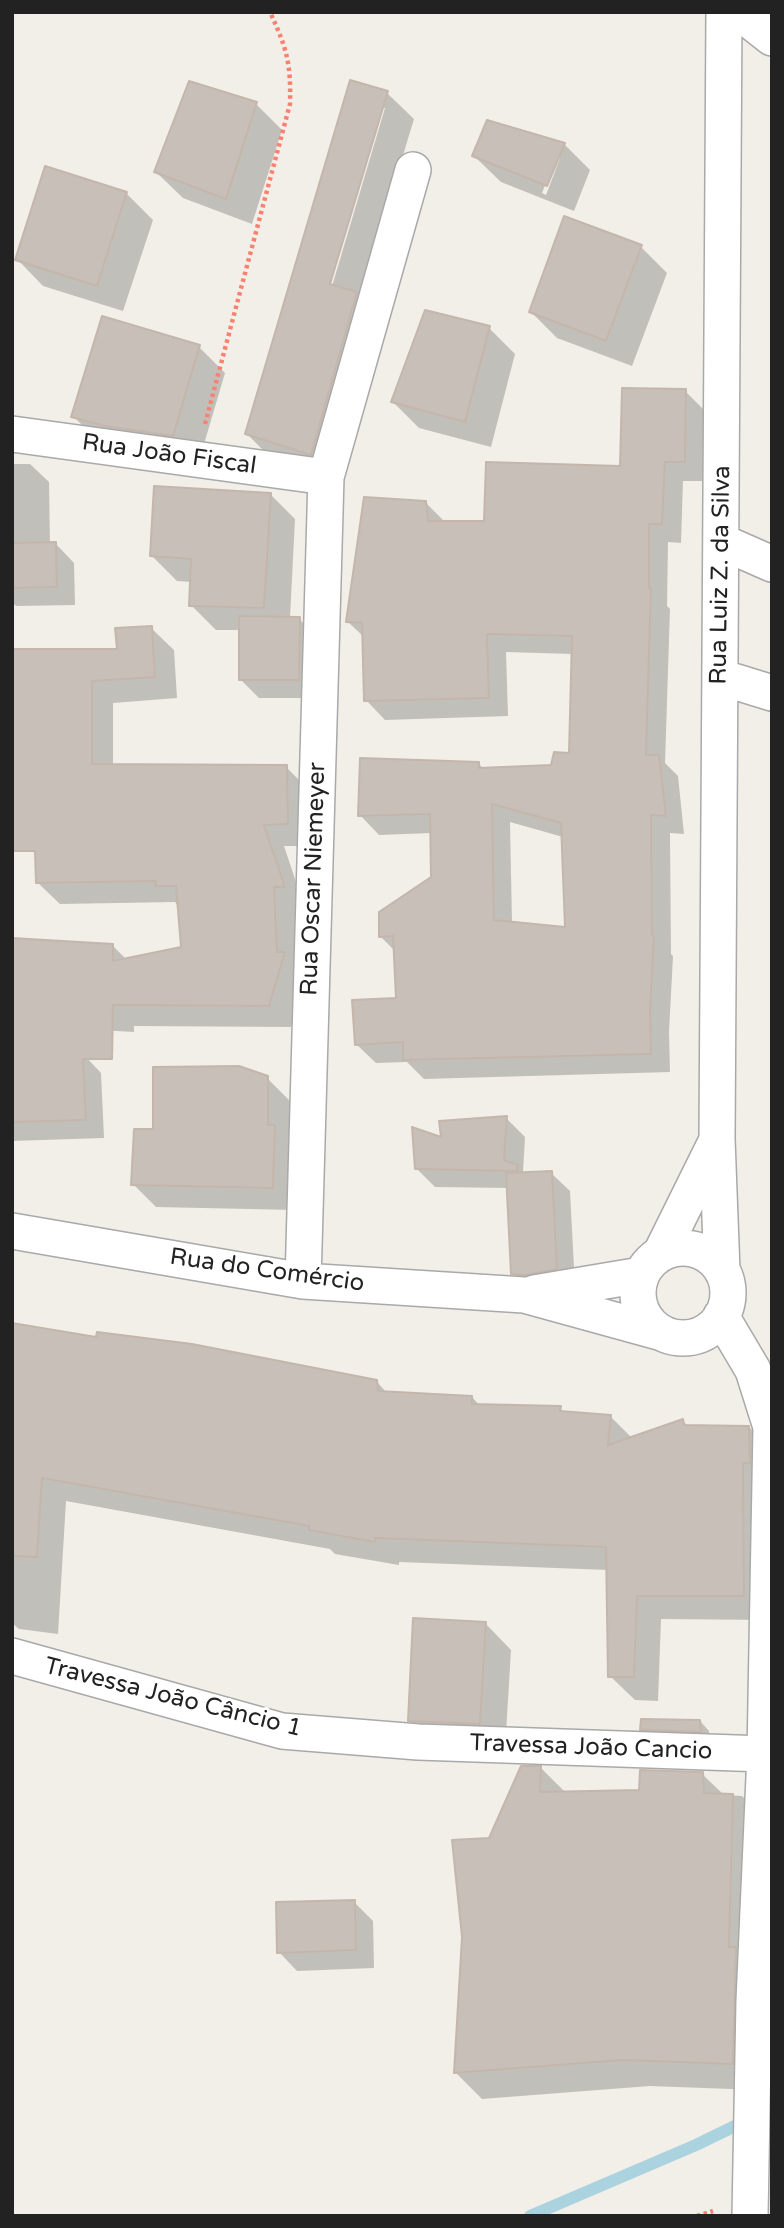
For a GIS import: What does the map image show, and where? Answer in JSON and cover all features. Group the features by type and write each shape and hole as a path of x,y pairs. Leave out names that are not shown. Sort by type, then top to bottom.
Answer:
{"street":[{"name":"Rua Luiz Z. da Silva","path":"722,1270 717,1139 724,12"},
{"path":"739,12 772,38"},
{"name":"Rua Oscar Niemeyer","path":"303,1281 326,477 413,170"},
{"name":"Rua João Fiscal","path":"12,433 326,477"},
{"path":"722,542 772,564"},
{"path":"720,677 772,693"},
{"name":"Rua Luiz Z. da Silva","path":"651,1264 717,1139"},
{"name":"Rua do Comércio","path":"12,1231 303,1281 524,1295 662,1333"},
{"path":"674,1249 702,1252 722,1270 728,1293 722,1317 702,1335 675,1338 662,1333 643,1315 638,1302 638,1288 651,1264 674,1249"},
{"name":"Rua do Comércio","path":"524,1295 651,1264"},
{"path":"722,1317 753,1370 771,1427 765,1754 754,2001 750,2216"},
{"name":"Travessa João Câncio 1","path":"12,1656 282,1731 418,1742"},
{"name":"Travessa João Cancio","path":"418,1742 765,1754"}],"path":[{"path":"195,459 290,104 290,69 284,42 270,12"}],"building":[{"path":"350,80 388,91 330,284 357,292 311,455 245,434"},
{"path":"189,81 257,102 226,199 154,172"},
{"path":"487,120 565,143 547,186 472,156"},
{"path":"45,166 127,192 97,286 15,260"},
{"path":"564,216 642,245 606,341 529,312"},
{"path":"425,310 490,326 465,422 391,402"},
{"path":"102,316 200,345 173,436 105,426 71,417"},
{"path":"622,388 686,389 685,462 665,462 662,524 649,524 651,588 646,755 659,755 666,816 651,815 654,936 651,1054 403,1060 403,1042 355,1045 352,1000 396,998 393,936 379,937 379,912 431,877 430,814 358,816 360,758 479,762 479,768 551,765 554,752 569,753 572,636 487,634 489,698 364,701 362,623 346,622 364,497 426,501 428,521 484,521 486,462 620,466","holes":["492,804 561,823 565,927 494,920"]},
{"path":"154,486 271,493 264,608 189,606 191,559 150,556"},
{"path":"56,542 57,587 12,588 12,543"},
{"path":"239,616 300,617 299,680 239,680"},
{"path":"152,626 155,677 92,681 92,764 287,765 288,824 264,825 285,887 274,887 277,952 285,952 269,1006 113,1005 112,1059 83,1059 86,1120 12,1122 12,938 113,944 113,961 181,947 176,886 155,886 156,881 36,883 35,851 12,851 12,649 117,649 115,628"},
{"path":"239,1066 268,1076 268,1125 275,1125 273,1188 131,1185 134,1129 153,1129 153,1067"},
{"path":"507,1116 504,1160 518,1165 517,1171 415,1169 412,1127 441,1137 439,1121"},
{"path":"552,1171 557,1269 526,1275 511,1274 506,1173"},
{"path":"12,1323 96,1337 97,1332 192,1344 377,1380 378,1391 472,1396 472,1404 561,1406 560,1411 611,1415 608,1445 683,1419 684,1425 749,1426 750,1463 743,1463 744,1596 637,1596 634,1677 608,1677 606,1547 375,1538 375,1542 309,1530 309,1526 42,1478 37,1557 12,1556"},
{"path":"413,1618 486,1622 480,1724 408,1721"},
{"path":"641,1719 700,1720 701,1732 640,1730"},
{"path":"521,1766 541,1766 540,1792 639,1790 640,1770 703,1772 704,1793 733,1794 729,1947 736,1947 733,2064 623,2060 454,2073 462,1937 452,1840 489,1838"},
{"path":"355,1900 356,1950 277,1953 276,1902"}],"waterway":[{"path":"530,2216 696,2145 772,2108"}]}
